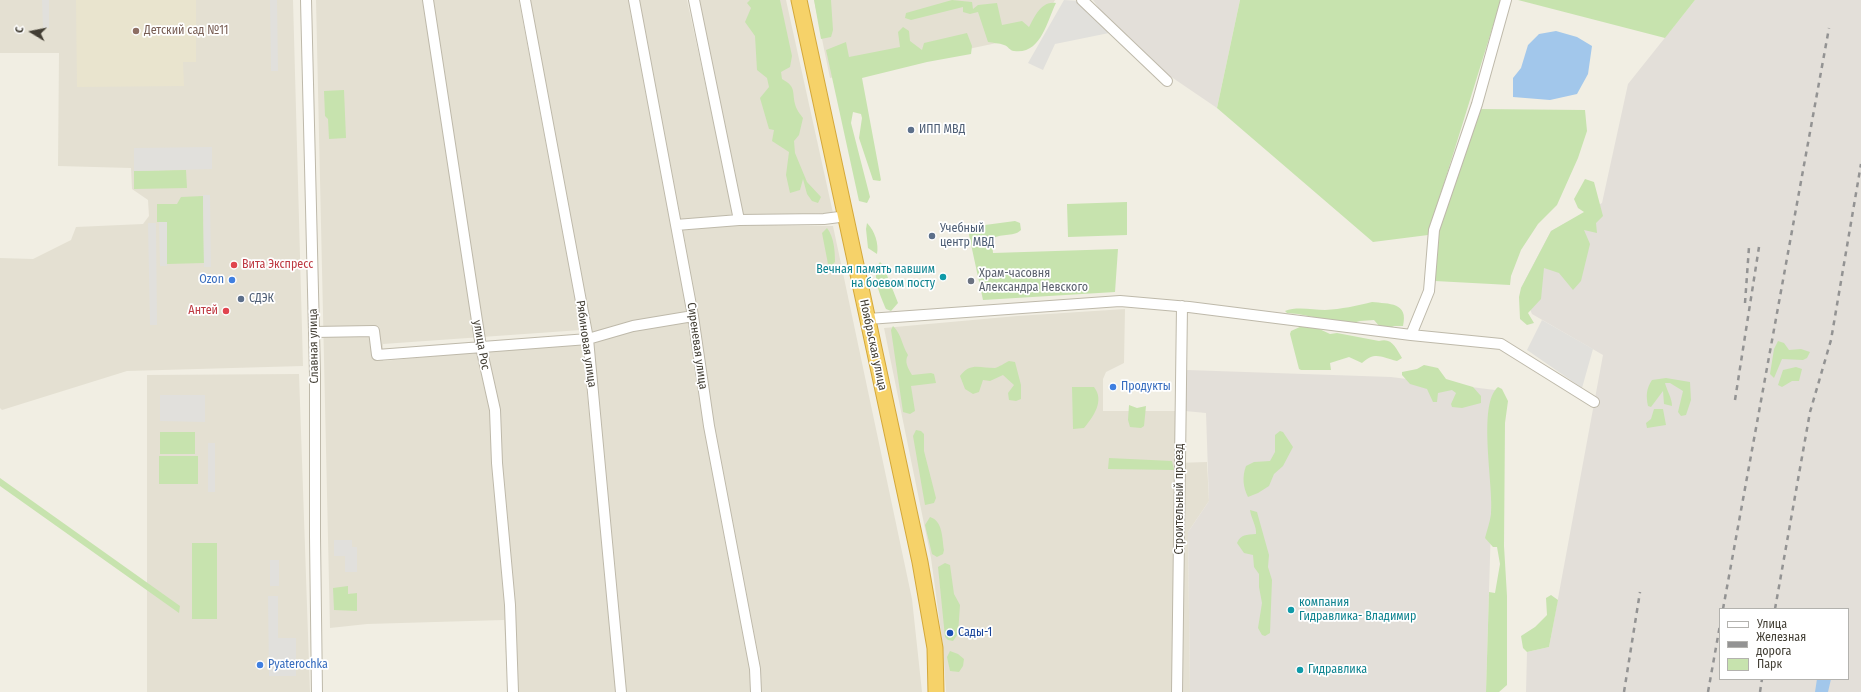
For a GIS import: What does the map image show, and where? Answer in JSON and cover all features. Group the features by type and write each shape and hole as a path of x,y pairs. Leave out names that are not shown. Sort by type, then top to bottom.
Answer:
{"highway":[{"name":"Ноябрьская улица","path":"799,0 847,216 920,562 935,648 936,692"}],"street":[{"name":"Славная улица","path":"306,0 314,332 314,537 317,692"},
{"name":"улица Рос","path":"428,0 481,347 495,410 497,463 510,605 513,692"},
{"name":"Рябиновая улица","path":"525,0 588,338 621,692"},
{"name":"Сиреневая улица","path":"634,0 693,316 708,426 755,669 756,692"},
{"path":"694,0 739,220"},
{"path":"1082,0 1167,81"},
{"path":"1411,335 1428,291 1434,230 1477,104 1506,0"},
{"path":"676,225 739,220 824,219 847,216"},
{"path":"868,319 1120,301 1182,306 1411,335 1501,344 1594,402"},
{"name":"Строительный проезд","path":"1177,692 1182,306"},
{"path":"314,332 374,331 377,355 588,338 633,326 693,316"}],"shaded area":[{"path":"0,0 293,0 303,366 127,371 2,410 0,408 0,258 33,259 71,240 76,227 143,224 149,216 148,200 132,189 131,168 58,166 59,53 0,53"},
{"path":"42,0 49,0 49,28 43,28"},
{"name":"Детский сад №11","path":"76,0 196,0 196,62 183,62 184,86 77,87"},
{"path":"270,0 277,0 278,71 271,71"},
{"path":"316,0 519,0 581,330 383,344 383,361 582,342 617,692 508,692 504,620 367,624 330,628"},
{"path":"529,0 687,0 736,225 833,226 912,599 922,692 626,692 592,342"},
{"path":"697,0 786,0 833,213 743,215"},
{"path":"814,0 1055,0 1035,35 830,78"},
{"path":"1064,0 1079,1 1114,32 1055,44 1043,70 1028,63"},
{"path":"1093,0 1240,0 1217,108 1167,74 1129,37 1109,23"},
{"path":"1695,0 1861,0 1861,692 1526,692 1527,652 1549,647 1603,355 1532,314 1521,288 1551,231 1602,203 1628,84"},
{"path":"212,147 212,169 134,171 134,148"},
{"path":"203,195 210,195 211,267 204,267"},
{"path":"159,222 167,222 167,266 160,266"},
{"path":"148,223 156,223 157,325 150,325"},
{"path":"1125,309 1124,363 1106,372 1103,379 1103,411 1176,411 1176,463 1207,462 1209,501 1188,532 1190,692 946,692 943,647 931,558 884,328 1017,316"},
{"path":"1542,320 1593,349 1582,388 1527,350"},
{"path":"1187,370 1391,377 1495,390 1486,692 1190,692 1188,532 1209,501 1206,413 1185,411"},
{"path":"299,374 310,692 147,692 147,375"},
{"path":"160,395 205,395 205,422 160,421"},
{"path":"208,443 215,443 215,492 208,492"},
{"path":"334,540 352,540 352,547 357,547 357,572 345,572 345,556 334,556"},
{"path":"270,560 279,560 279,586 270,586"},
{"path":"268,596 278,596 278,638 296,638 296,676 269,676"}],"green space":[{"path":"750,0 780,0 792,56 790,67 781,72 782,79 790,84 796,106 803,118 799,135 794,141 795,153 807,182 821,197 818,203 812,201 807,194 803,179 800,190 790,193 786,175 789,152 772,141 774,130 769,129 760,98 769,87 767,78 757,70 755,36 745,22 751,8 747,3"},
{"path":"814,0 831,0 833,30 831,37 821,39"},
{"path":"952,0 972,2 973,9 978,5 997,3 1002,25 1022,21 1029,27 1042,7 1046,4 1056,3 1042,35 1031,48 1023,51 1013,51 1007,46 988,42 978,12 970,14 963,12 963,7 911,20 905,18 906,13"},
{"path":"1240,0 1501,0 1428,235 1373,242 1217,108"},
{"path":"1518,0 1695,0 1665,38"},
{"path":"903,27 909,31 910,41 922,50 924,43 967,33 972,46 971,54 927,62 862,78 881,180 873,180 859,138 862,118 861,114 853,112 851,123 870,197 867,203 859,201 826,50 846,42 849,57 900,47 898,32"},
{"path":"344,90 346,138 329,139 328,119 325,116 324,91"},
{"path":"1477,109 1585,110 1587,131 1578,158 1557,205 1538,224 1521,250 1511,276 1510,285 1435,281 1439,226"},
{"path":"186,170 187,188 134,189 134,171"},
{"path":"1585,179 1594,182 1603,216 1596,223 1597,233 1584,230 1590,244 1581,281 1573,290 1559,273 1544,268 1541,299 1528,313 1534,323 1527,325 1520,319 1519,297 1521,288 1551,231 1584,212 1578,208 1574,199"},
{"path":"203,196 204,263 167,264 167,222 157,222 157,204 177,204 181,197"},
{"path":"1127,202 1127,235 1068,237 1067,204"},
{"path":"1015,221 1020,223 1021,230 1014,234 998,236 992,240 993,253 1118,249 1115,292 983,300 969,235 970,227"},
{"path":"867,223 876,238 877,254 868,248 866,229"},
{"path":"827,228 833,240 835,262 832,265 828,264 822,233"},
{"path":"880,262 883,265 898,303 891,311 886,309 877,286 876,273"},
{"path":"1372,302 1391,304 1400,308 1403,312 1404,318 1403,326 1394,326 1388,329 1380,327 1374,320 1360,321 1349,324 1287,313 1285,311 1300,308 1331,310"},
{"path":"893,326 898,333 908,355 906,363 912,375 934,374 936,383 911,386 915,411 910,414 903,412 891,330"},
{"path":"1302,326 1313,326 1330,334 1337,333 1379,341 1387,341 1393,344 1402,358 1397,361 1375,356 1362,363 1349,357 1330,363 1331,370 1301,370 1299,369 1290,334 1291,331"},
{"path":"1778,341 1784,343 1789,350 1801,349 1810,352 1807,358 1803,360 1782,359 1774,378 1770,374 1774,349"},
{"path":"1009,361 1015,362 1021,385 1021,399 1016,401 1009,400 1008,393 1014,385 1003,375 990,381 983,380 979,392 973,394 965,389 960,376 968,369 972,367 995,368"},
{"path":"1424,365 1438,368 1446,379 1473,387 1481,396 1481,403 1462,408 1452,407 1451,404 1456,393 1452,390 1438,393 1437,402 1433,402 1427,389 1410,384 1402,375 1402,372 1417,369"},
{"path":"1796,367 1802,369 1799,381 1792,381 1782,387 1778,385 1783,370"},
{"path":"1666,378 1690,382 1691,400 1686,415 1681,416 1678,412 1683,391 1670,383 1665,383 1672,406 1664,404 1663,391 1651,407 1648,406 1647,393 1652,380"},
{"path":"1072,387 1094,387 1097,392 1098,403 1096,409 1084,428 1073,429"},
{"path":"1498,387 1502,389 1508,401 1505,423 1504,546 1507,596 1507,685 1499,692 1486,692 1489,592 1495,593 1500,564 1497,547 1493,547 1485,538 1491,517 1487,427 1488,410 1492,396"},
{"path":"1129,405 1137,408 1146,406 1144,426 1141,428 1130,427 1128,420"},
{"path":"1654,409 1663,409 1666,425 1647,428 1646,423 1651,419"},
{"path":"916,430 921,431 924,434 924,451 936,498 934,503 925,505 913,436"},
{"path":"1280,431 1283,432 1293,447 1283,466 1274,474 1269,486 1248,497 1244,482 1246,466 1254,462 1270,461 1275,452 1275,435"},
{"path":"160,432 195,432 195,454 160,454"},
{"path":"159,456 198,456 198,484 159,484"},
{"path":"1109,458 1172,461 1174,470 1108,469"},
{"path":"0,478 180,606 179,613 0,486"},
{"path":"1250,510 1257,512 1269,555 1268,567 1272,580 1270,633 1265,636 1262,635 1258,628 1262,603 1259,587 1259,574 1254,567 1253,555 1244,553 1237,543 1242,536 1256,534 1256,528"},
{"path":"930,517 940,526 942,535 944,550 943,554 937,557 932,554 925,525"},
{"path":"192,543 217,543 217,619 192,619"},
{"path":"945,563 950,565 954,594 960,605 958,634 953,641 948,640 945,637 938,567"},
{"path":"348,586 348,594 357,593 357,611 334,610 333,588"},
{"path":"1551,595 1558,600 1549,647 1527,652 1523,648 1521,636 1535,627 1547,615 1546,598"},
{"path":"950,651 958,654 964,659 963,666 959,672 950,671 947,657"}],"water":[{"path":"1556,31 1577,37 1592,46 1588,74 1577,94 1550,100 1513,97 1513,78 1521,68 1528,45 1539,34"},
{"path":"1817,680 1831,680 1828,692 1815,692"}],"railway":[{"path":"1723,608 1829,28"},
{"path":"1775,608 1810,412 1831,340 1861,164"},
{"path":"1745,303 1749,247"},
{"path":"1735,400 1759,247"},
{"path":"1624,692 1640,592"},
{"path":"1708,692 1719,631"},
{"path":"1760,692 1762,680"}],"place":[{"name":"Детский сад №11","path":"136,31"},
{"name":"ИПП МВД","path":"911,130"},
{"name":"Учебный центр МВД","path":"932,236"},
{"name":"Вита Экспресс","path":"234,265"},
{"name":"Вечная память павшим на боевом посту","path":"943,277"},
{"name":"Ozon","path":"232,280"},
{"name":"Храм-часовня Александра Невского","path":"971,281"},
{"name":"СДЭК","path":"241,299"},
{"name":"Антей","path":"226,311"},
{"name":"Продукты","path":"1113,387"},
{"name":"компания Гидравлика- Владимир","path":"1291,610"},
{"name":"Сады-1","path":"950,633"},
{"name":"Pyaterochka","path":"260,665"},
{"name":"Гидравлика","path":"1300,670"}]}
